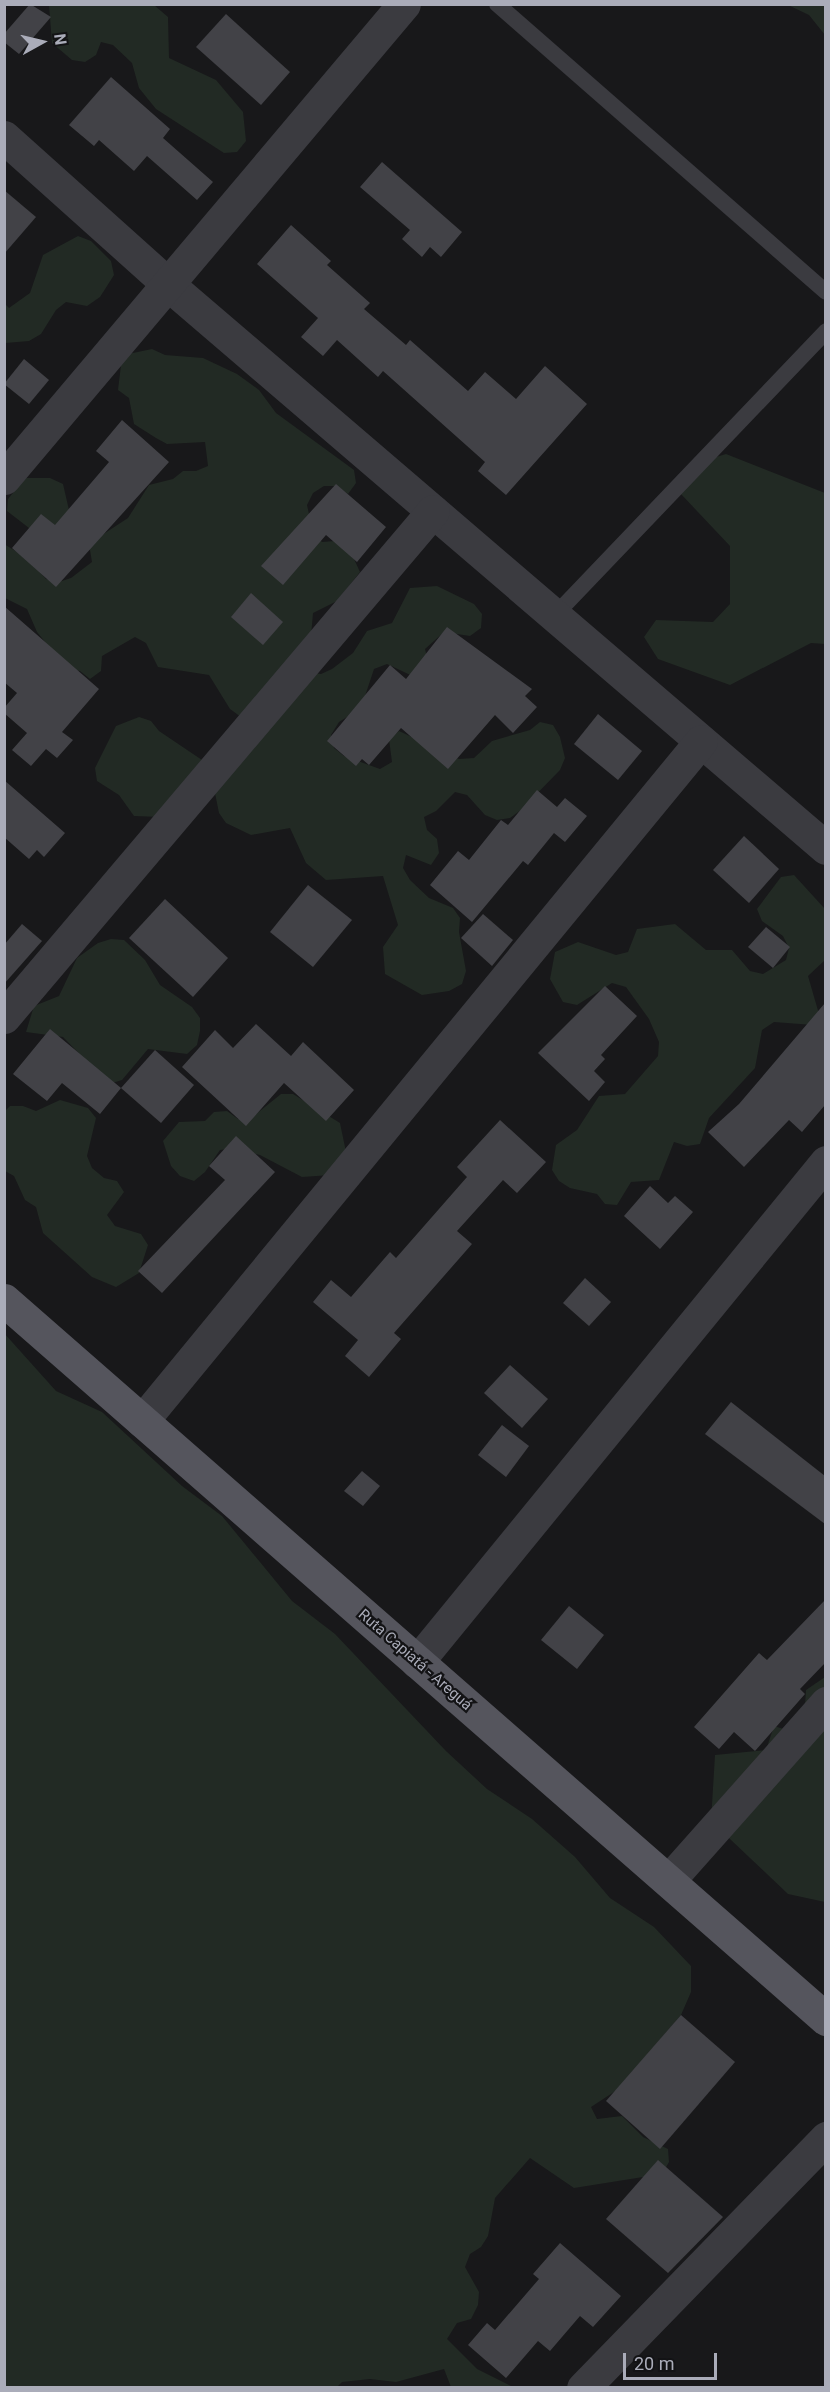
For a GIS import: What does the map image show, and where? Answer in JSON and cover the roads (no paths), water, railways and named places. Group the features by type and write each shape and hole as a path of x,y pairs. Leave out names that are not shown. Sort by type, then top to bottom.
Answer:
{"main road":[{"name":"Ruta Capiatá - Areguá","path":"4,1300 825,2019"}],"street":[{"path":"4,478 170,286 404,4"},
{"path":"4,137 170,286 825,848"},
{"path":"4,1017 433,511"},
{"path":"142,1421 701,741"},
{"path":"417,1662 825,1162"},
{"path":"669,1880 825,1703"},
{"path":"583,2388 825,2138"}],"lane":[{"path":"497,4 825,292"},
{"path":"555,615 825,331"}]}
